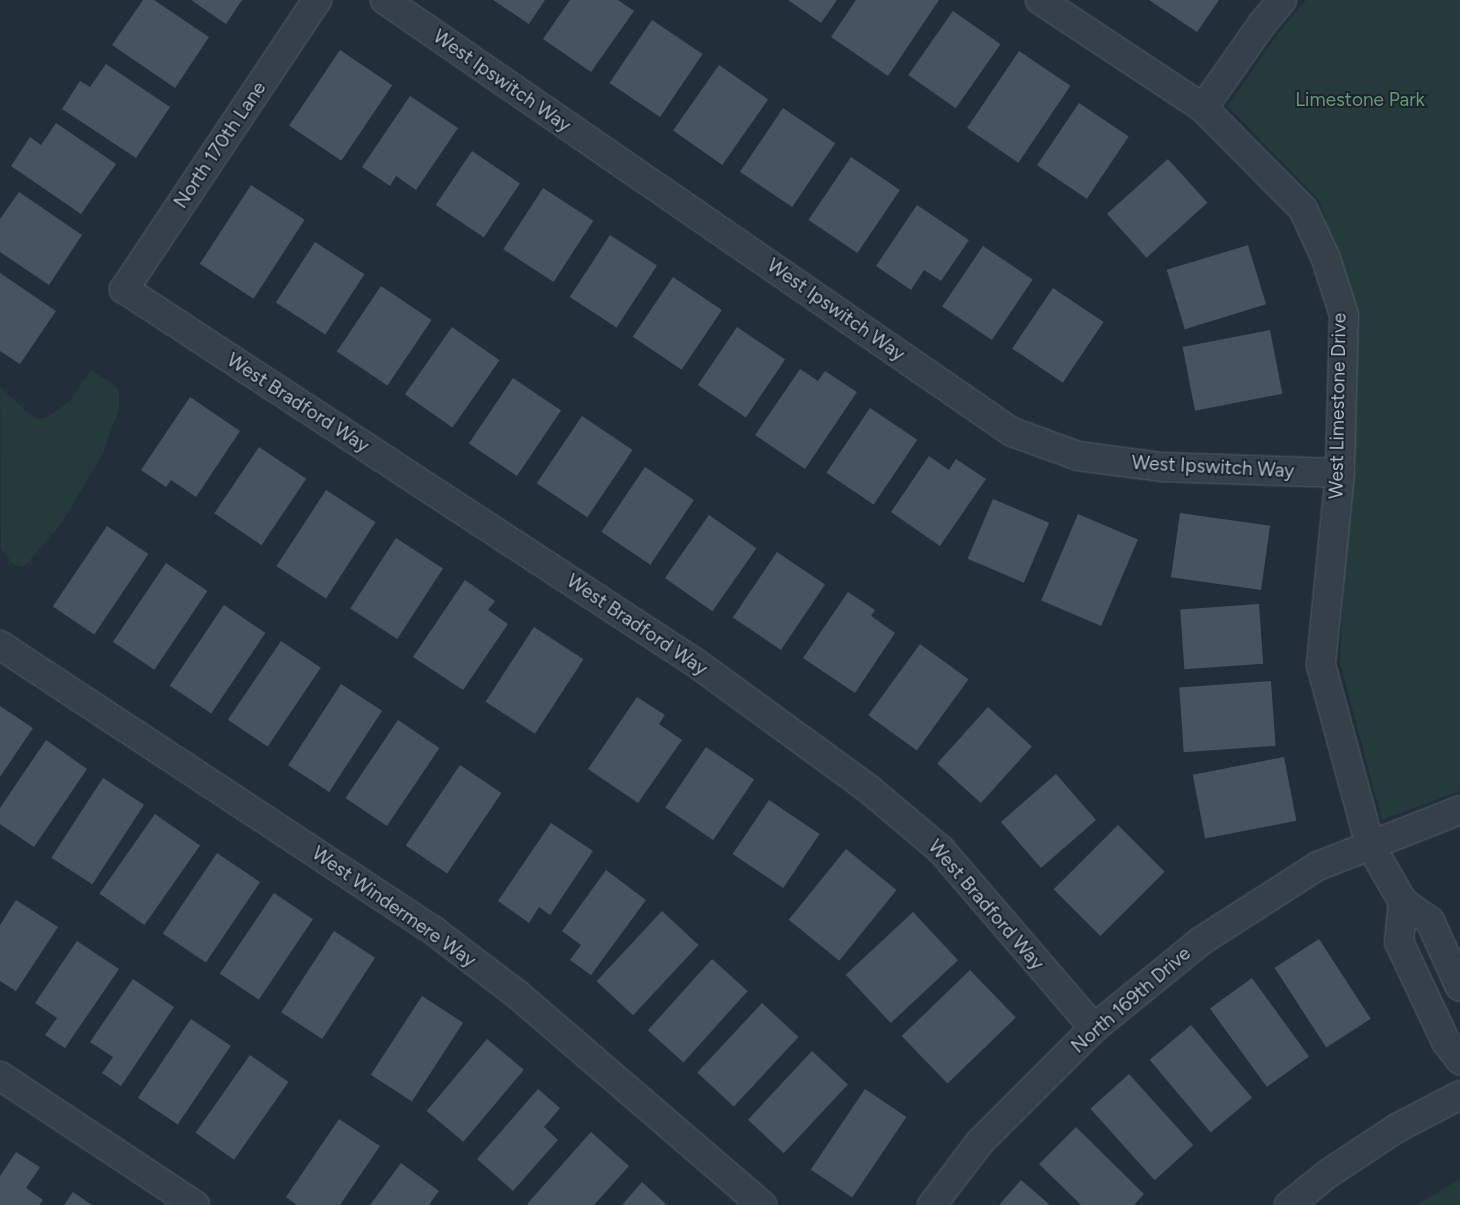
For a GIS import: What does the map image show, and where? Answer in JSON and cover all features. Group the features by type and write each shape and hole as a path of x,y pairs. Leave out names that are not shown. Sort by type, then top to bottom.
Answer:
{"street":[{"name":"North 170th Lane","path":"124,289 316,0"},
{"name":"West Ipswitch Way","path":"385,0 1012,432 1087,458 1162,467 1340,473"},
{"name":"West Limestone Drive","path":"1040,0 1203,108 1303,209 1326,259 1344,315 1340,473 1322,665 1370,845 1403,902 1430,921 1460,987"},
{"path":"1203,108 1262,24 1282,0"},
{"name":"West Bradford Way","path":"124,289 696,663 870,790 941,850 1094,1028"},
{"name":"West Windermere Way","path":"0,645 434,931 518,995 762,1205"},
{"name":"North 169th Drive","path":"932,1205 980,1142 1094,1028 1201,941 1318,866 1460,810"},
{"path":"1403,902 1399,942 1446,1042 1460,1060"},
{"path":"0,1076 194,1205"},
{"path":"1289,1205 1329,1173 1390,1133 1460,1094"}],"green space":[{"name":"Limestone Park","path":"1306,0 1460,0 1460,791 1382,820 1340,663 1348,483 1349,297 1319,200 1227,106 1277,35"},
{"path":"91,370 116,386 119,392 119,409 102,455 62,523 24,567 14,565 1,549 0,387 29,414 39,419 47,417 70,401"},
{"path":"1460,1179 1460,1205 1417,1205 1424,1200"}],"building":[{"path":"143,0 154,0 209,37 175,88 112,45"},
{"path":"191,0 242,0 226,24"},
{"path":"493,0 545,0 529,24"},
{"path":"570,0 618,0 634,11 591,72 543,39"},
{"path":"788,0 837,0 821,23"},
{"path":"856,0 939,0 888,76 831,37"},
{"path":"1149,0 1219,0 1197,32"},
{"path":"953,11 1001,44 956,108 908,75"},
{"path":"652,20 703,54 660,117 610,83"},
{"path":"340,50 392,85 341,161 289,125"},
{"path":"1019,51 1070,86 1018,163 967,128"},
{"path":"106,64 170,107 136,158 62,109 80,81 90,87"},
{"path":"719,65 768,99 722,165 673,131"},
{"path":"410,96 458,128 416,190 396,176 390,186 362,167"},
{"path":"1079,103 1129,137 1087,199 1037,165"},
{"path":"783,108 835,143 792,207 740,172"},
{"path":"56,123 116,164 81,214 11,166 30,137 41,145"},
{"path":"472,151 520,183 484,237 436,205"},
{"path":"851,157 900,190 857,253 809,220"},
{"path":"1168,159 1207,203 1147,258 1107,214"},
{"path":"251,185 305,220 253,299 200,264"},
{"path":"543,188 593,221 554,282 503,249"},
{"path":"19,192 82,235 49,285 0,252 0,219"},
{"path":"917,205 969,240 941,281 924,270 911,290 876,266"},
{"path":"610,235 657,265 617,328 570,297"},
{"path":"315,242 364,274 325,335 276,302"},
{"path":"1248,245 1266,304 1185,329 1167,270"},
{"path":"983,246 1033,280 992,340 942,307"},
{"path":"0,273 56,311 20,364 0,351"},
{"path":"673,277 722,310 682,370 633,337"},
{"path":"381,286 432,320 387,386 337,351"},
{"path":"1053,288 1104,322 1063,383 1012,349"},
{"path":"452,327 500,360 452,427 405,394"},
{"path":"737,327 785,359 746,417 698,385"},
{"path":"1270,330 1282,394 1195,411 1183,347"},
{"path":"800,369 818,381 825,371 857,392 805,469 755,435"},
{"path":"513,378 561,410 517,476 469,443"},
{"path":"190,397 240,431 196,497 171,480 166,487 141,470"},
{"path":"870,408 917,440 874,505 826,473"},
{"path":"582,416 633,450 587,517 537,483"},
{"path":"259,447 306,479 262,545 214,513"},
{"path":"929,456 949,470 956,459 986,479 940,546 891,512"},
{"path":"645,467 694,500 650,565 601,532"},
{"path":"326,490 375,522 326,598 276,566"},
{"path":"993,499 1049,523 1024,583 968,559"},
{"path":"1180,513 1270,526 1261,590 1171,577"},
{"path":"1078,514 1138,539 1101,626 1041,601"},
{"path":"709,515 757,548 712,611 665,578"},
{"path":"107,526 148,554 94,634 53,606"},
{"path":"396,538 443,568 397,639 350,608"},
{"path":"777,552 825,584 781,650 733,617"},
{"path":"166,563 207,591 154,670 113,642"},
{"path":"465,580 495,601 488,610 508,624 463,690 413,657"},
{"path":"848,592 875,610 871,616 895,633 855,693 803,658"},
{"path":"1259,604 1263,664 1184,669 1180,610"},
{"path":"224,605 265,633 211,713 170,685"},
{"path":"534,627 583,659 535,734 486,702"},
{"path":"281,641 321,668 268,747 228,720"},
{"path":"920,644 969,679 917,750 868,715"},
{"path":"1271,681 1276,746 1184,752 1179,687"},
{"path":"341,684 382,711 329,792 288,765"},
{"path":"637,697 665,715 659,724 682,740 638,803 588,769"},
{"path":"0,706 33,728 0,777"},
{"path":"988,707 1032,746 981,803 937,763"},
{"path":"398,720 439,748 387,826 345,798"},
{"path":"46,740 87,769 34,847 0,824 0,808"},
{"path":"706,747 754,779 713,840 665,808"},
{"path":"1284,757 1296,821 1205,839 1193,775"},
{"path":"460,765 501,793 447,873 406,845"},
{"path":"1056,774 1096,820 1041,868 1001,822"},
{"path":"103,778 144,805 92,884 51,858"},
{"path":"769,800 820,834 783,888 733,854"},
{"path":"155,814 200,846 144,925 99,893"},
{"path":"551,823 593,851 550,915 539,907 529,923 498,901"},
{"path":"1118,825 1165,872 1100,936 1054,889"},
{"path":"846,849 897,890 839,961 789,920"},
{"path":"217,853 260,882 206,962 163,933"},
{"path":"606,870 646,900 591,975 570,960 581,945 562,931"},
{"path":"274,893 313,919 259,1000 220,973"},
{"path":"16,900 58,927 16,991 0,981 0,925"},
{"path":"662,911 699,945 633,1015 597,981"},
{"path":"913,912 958,960 891,1023 846,975"},
{"path":"334,931 375,958 322,1039 281,1012"},
{"path":"1319,939 1371,1019 1326,1048 1275,968"},
{"path":"77,941 119,969 65,1048 45,1035 57,1018 35,1003"},
{"path":"712,959 748,991 683,1062 648,1030"},
{"path":"970,970 1016,1017 948,1083 902,1036"},
{"path":"1252,978 1309,1056 1267,1087 1210,1009"},
{"path":"133,979 174,1007 121,1086 102,1073 113,1057 90,1042"},
{"path":"422,996 463,1023 412,1102 371,1075"},
{"path":"762,1003 799,1037 734,1107 697,1072"},
{"path":"191,1019 231,1046 178,1125 138,1098"},
{"path":"1191,1025 1252,1098 1211,1132 1150,1060"},
{"path":"487,1039 524,1070 463,1142 427,1111"},
{"path":"812,1051 848,1084 784,1153 748,1120"},
{"path":"250,1055 289,1082 234,1160 196,1133"},
{"path":"1129,1074 1193,1145 1155,1180 1090,1109"},
{"path":"538,1089 560,1108 544,1127 558,1140 513,1191 477,1159"},
{"path":"865,1089 906,1117 852,1197 811,1169"},
{"path":"339,1119 380,1146 340,1205 297,1205 286,1197"},
{"path":"1076,1127 1144,1194 1134,1205 1081,1205 1039,1164"},
{"path":"591,1132 629,1166 594,1205 528,1205 527,1204"},
{"path":"16,1152 40,1167 26,1188 43,1200 39,1205 0,1205 0,1176"},
{"path":"401,1163 439,1191 429,1205 370,1205"},
{"path":"1021,1180 1050,1205 999,1205"},
{"path":"642,1182 667,1205 622,1205"},
{"path":"73,1192 92,1205 64,1205"}]}
